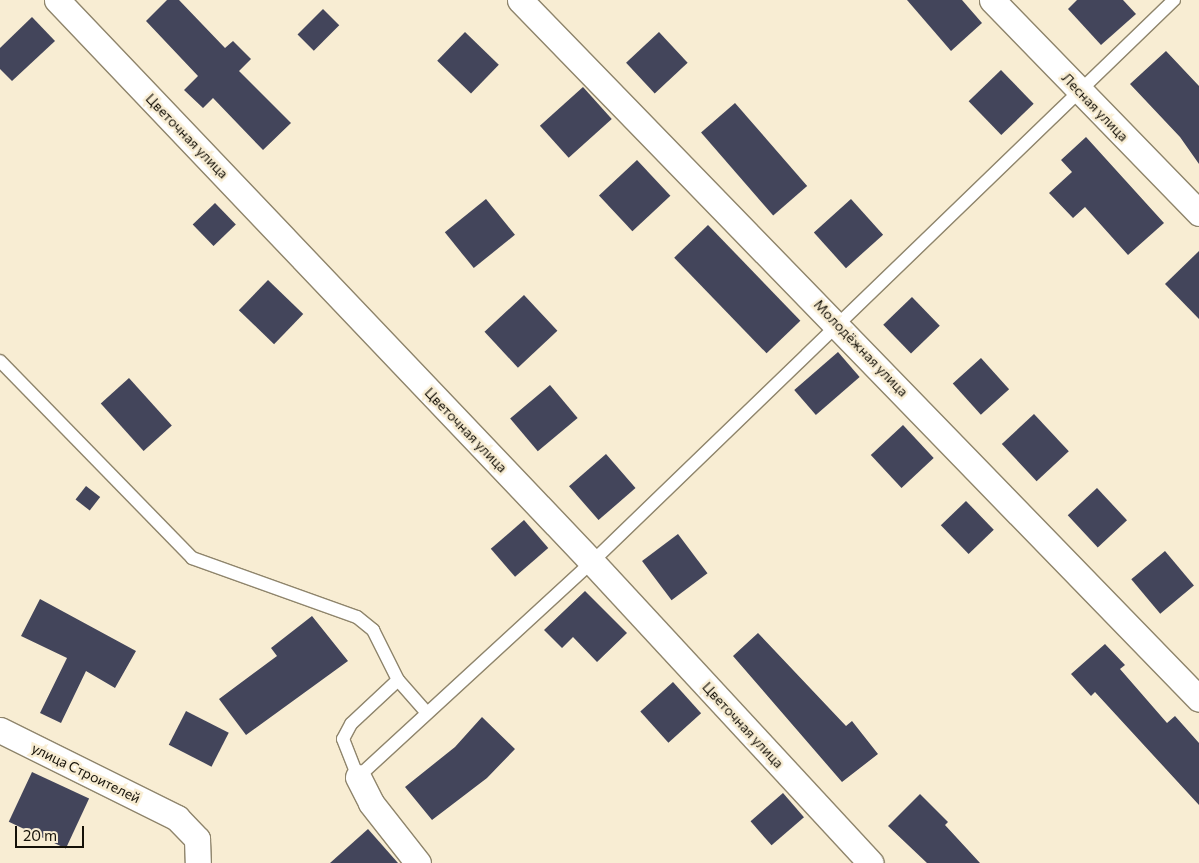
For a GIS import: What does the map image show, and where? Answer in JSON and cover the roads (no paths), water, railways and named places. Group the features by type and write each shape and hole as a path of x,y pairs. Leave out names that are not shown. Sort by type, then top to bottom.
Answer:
{"street":[{"name":"Цветочная улица","path":"57,0 592,562 871,863"},
{"name":"Молодёжная улица","path":"520,0 838,324 1199,699"},
{"name":"Лесная улица","path":"992,0 1199,213"},
{"name":"улица Строителей","path":"0,730 176,818 197,839 198,863"},
{"path":"358,777 371,803 418,863"}],"lane":[{"path":"398,680 351,724 343,739 358,777 592,562 1174,0"},
{"path":"0,361 192,558 357,617 373,630 398,680 427,713"}]}
